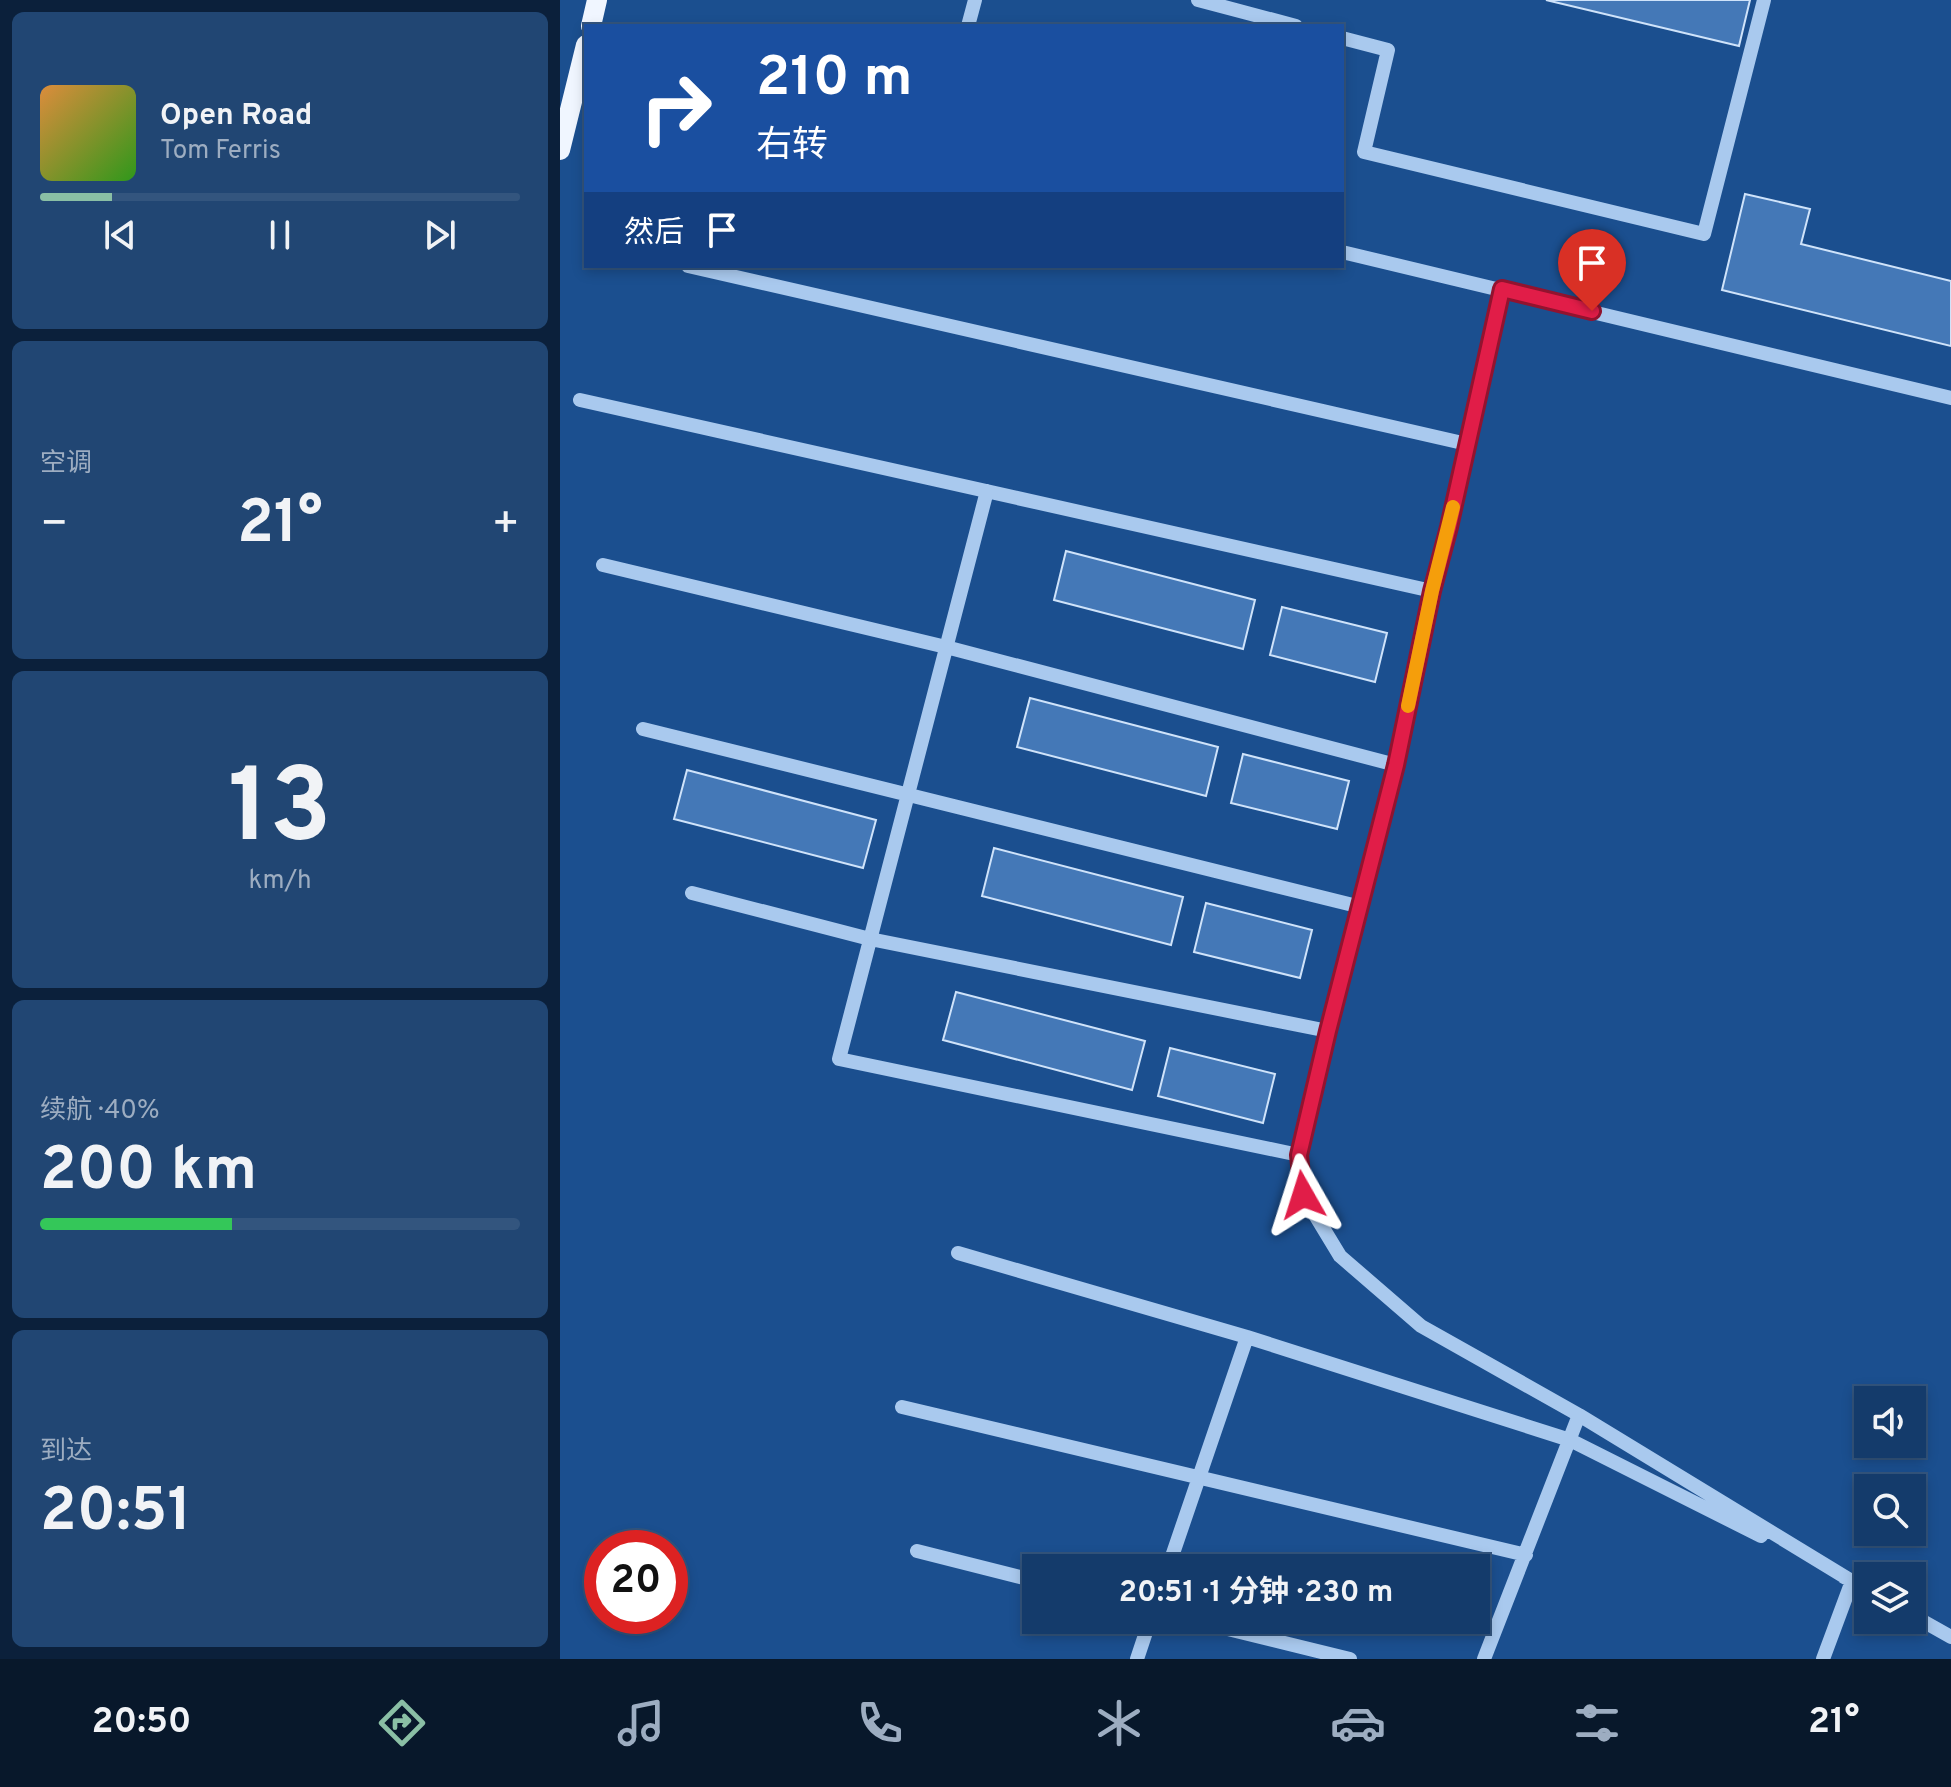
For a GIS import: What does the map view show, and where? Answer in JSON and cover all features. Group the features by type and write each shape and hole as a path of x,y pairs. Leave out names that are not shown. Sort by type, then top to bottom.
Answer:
{"main road":[{"path":"591,24 597,0"},
{"path":"560,150 582,77"}],"lane":[{"path":"969,24 975,0"},
{"path":"1198,0 1288,24"},
{"path":"1344,39 1388,50 1364,152 1704,234 1764,0"},
{"path":"1344,252 1951,398"},
{"path":"697,268 1467,444"},
{"path":"1502,289 1432,591 1396,765 1299,1155 1303,1195 1340,1256 1421,1326 1579,1415 1852,1581"},
{"path":"580,400 1432,591"},
{"path":"987,491 839,1059 1299,1155"},
{"path":"603,565 946,647 1396,765"},
{"path":"643,729 1361,907"},
{"path":"692,893 870,939 1328,1031"},
{"path":"958,1253 1247,1337 1570,1440 1852,1581"},
{"path":"1173,1554 1247,1337"},
{"path":"902,1407 1526,1555"},
{"path":"1484,1659 1579,1415"},
{"path":"917,1551 1022,1577"},
{"path":"1823,1659 1852,1581"},
{"path":"1926,1623 1951,1637"},
{"path":"1137,1659 1145,1634"},
{"path":"1248,1634 1350,1659"}],"building":[{"path":"1546,0 1750,0 1739,46"},
{"path":"1745,194 1810,209 1801,244 1951,281 1951,346 1722,290"},
{"path":"1066,551 1255,600 1243,649 1054,600"},
{"path":"1282,607 1387,633 1375,682 1270,655"},
{"path":"1030,698 1218,747 1206,796 1017,747"},
{"path":"1243,754 1349,781 1337,829 1231,803"},
{"path":"687,770 876,820 863,868 674,819"},
{"path":"994,848 1183,897 1171,945 982,896"},
{"path":"1206,903 1312,930 1300,978 1194,952"},
{"path":"956,992 1145,1041 1132,1090 943,1040"},
{"path":"1170,1048 1275,1074 1263,1123 1158,1096"}],"slow traffic":[{"path":"1408,706 1453,507"}],"route":[{"path":"1303,1195 1299,1155 1396,765 1432,591 1502,289 1592,311"}]}
